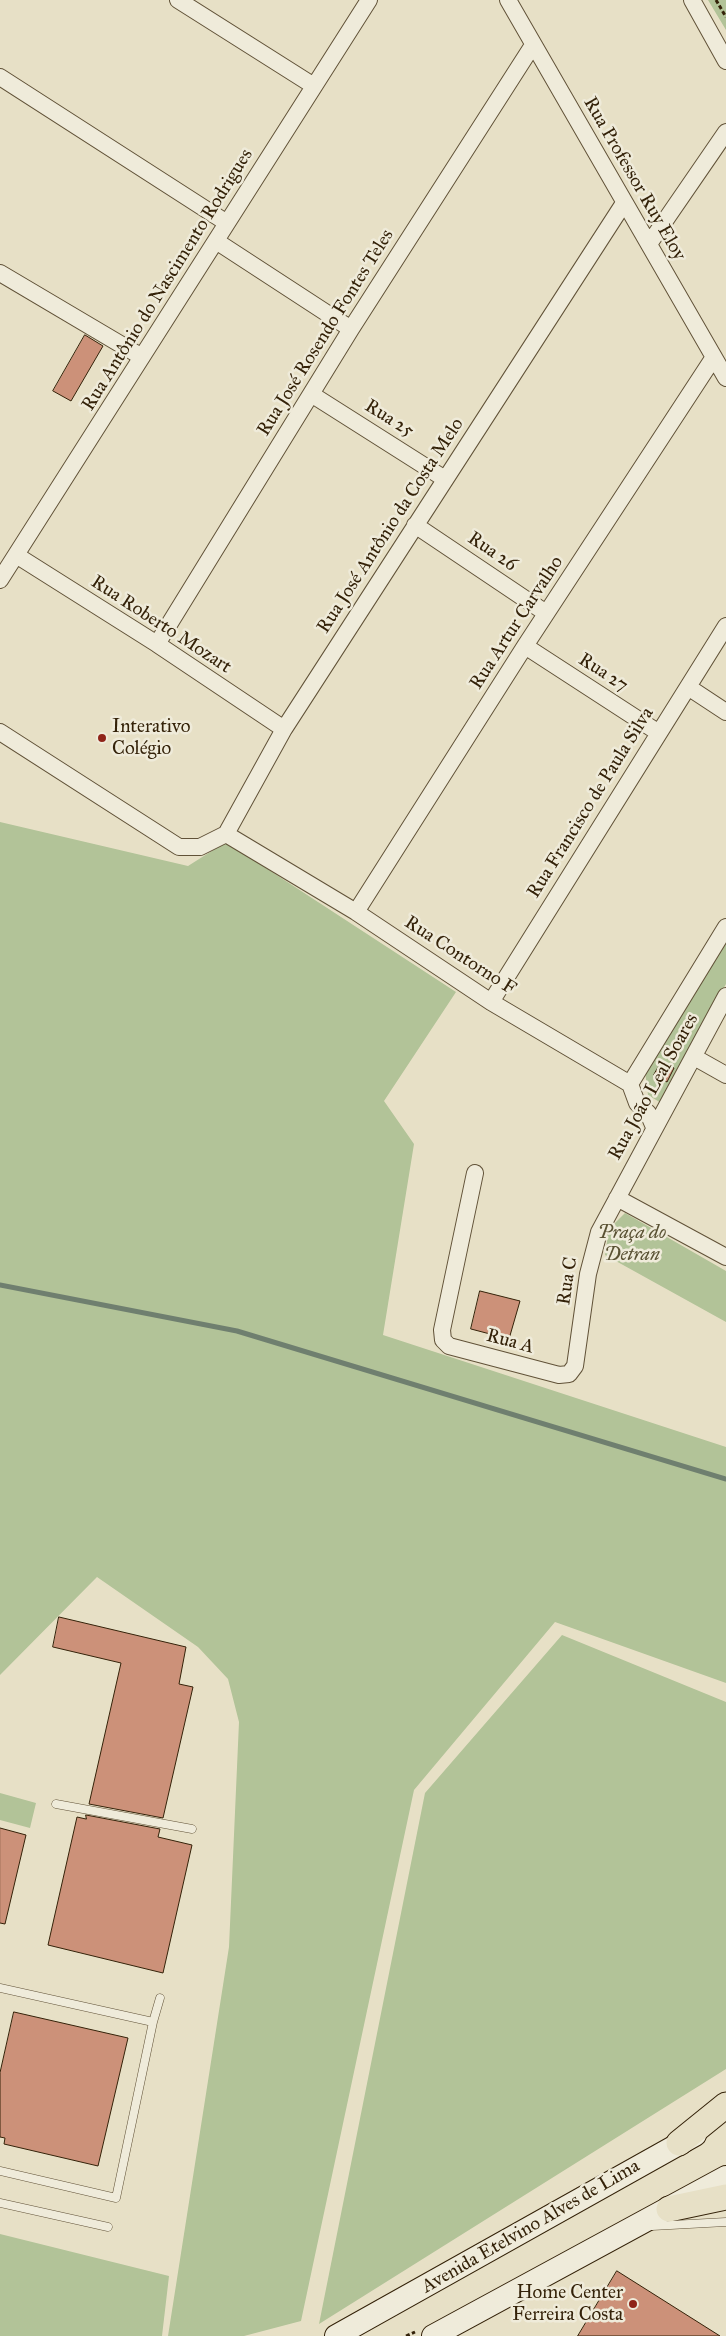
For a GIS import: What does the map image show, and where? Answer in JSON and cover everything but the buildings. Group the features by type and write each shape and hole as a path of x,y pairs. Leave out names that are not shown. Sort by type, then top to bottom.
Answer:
{"main road":[{"path":"679,2143 726,2105"},
{"name":"Avenida Etelvino Alves de Lima","path":"336,2336 679,2143 726,2119"},
{"path":"433,2336 726,2177"},
{"path":"669,2209 726,2197"}],"street":[{"path":"178,0 314,86"},
{"name":"Rua Antônio do Nascimento Rodrigues","path":"0,580 369,0"},
{"name":"Rua Professor Ruy Eloy","path":"508,0 726,378"},
{"path":"692,0 726,60"},
{"name":"Rua José Rosendo Fontes Teles","path":"157,644 351,329 533,45"},
{"path":"0,77 228,223"},
{"path":"649,244 726,132"},
{"name":"Rua José Antônio da Costa Melo","path":"226,834 284,729 624,203"},
{"path":"216,241 351,329"},
{"path":"0,274 142,357"},
{"name":"Rua Artur Carvalho","path":"356,912 546,613 714,357"},
{"name":"Rua 25","path":"311,394 445,479"},
{"name":"Rua 26","path":"415,524 546,613"},
{"name":"Rua Roberto Mozart","path":"16,555 157,644 284,729"},
{"name":"Rua Francisco de Paula Silva","path":"491,1002 726,626"},
{"name":"Rua 27","path":"525,646 658,732"},
{"path":"688,687 726,712"},
{"path":"0,732 179,847 200,847 226,834"},
{"name":"Rua Contorno F","path":"226,834 356,912 491,1002 630,1084"},
{"name":"Rua João Leal Soares","path":"630,1084 726,927"},
{"name":"Rua João Leal Soares","path":"617,1198 726,996"},
{"path":"694,1057 726,1075"},
{"path":"630,1084 637,1103 648,1113 654,1127"},
{"name":"Rua A","path":"475,1173 442,1330 443,1340 449,1346 558,1376 570,1374"},
{"path":"617,1198 726,1257"},
{"name":"Rua C","path":"570,1374 575,1366 593,1252 599,1232 617,1198"}],"lane":[{"path":"56,1804 192,1829"},
{"path":"0,1988 153,2022"},
{"path":"0,2171 116,2198 153,2022 160,1998"},
{"path":"0,2203 108,2227"},
{"path":"630,2228 726,2222"}],"path":[{"path":"716,0 726,17"}],"green space":[{"path":"708,0 726,0 726,30"},
{"path":"0,822 188,866 226,842 456,992 384,1101 414,1144 383,1335 726,1447 726,1683 555,1622 414,1790 301,2321 244,2336 168,2336 229,1947 239,1722 228,1679 198,1647 97,1577 0,1675"},
{"path":"726,929 726,984 661,1103 648,1095 645,1071"},
{"name":"Praça do Detran","path":"625,1213 726,1271 726,1322 605,1255 609,1229"},
{"path":"562,1635 726,1702 726,2069 319,2324 425,1793"},
{"path":"0,1793 36,1803 30,1828 0,1820"},
{"path":"0,2234 169,2276 162,2336 0,2336"}],"waterway":[{"path":"0,1285 237,1331 726,1479"}],"place":[{"name":"Interativo Colégio","path":"102,738"},
{"name":"Home Center Ferreira Costa","path":"633,2304"}]}
